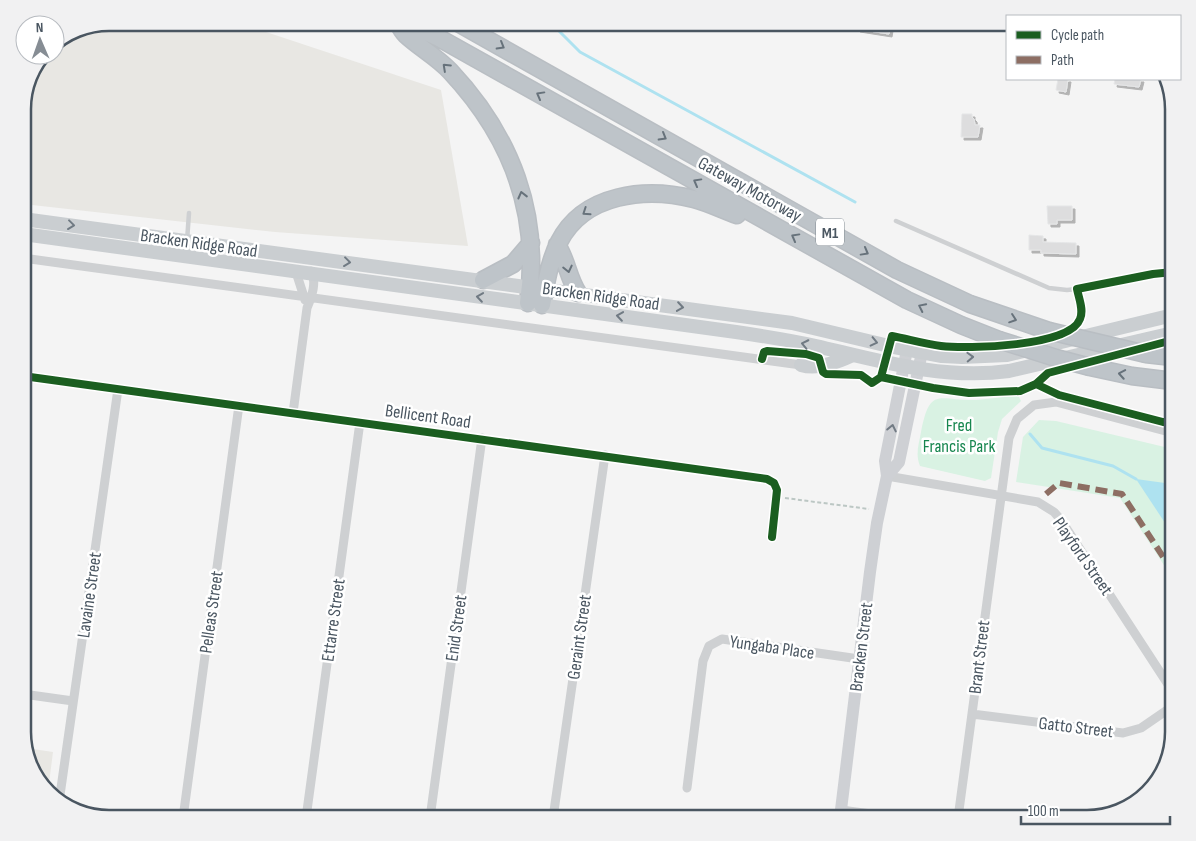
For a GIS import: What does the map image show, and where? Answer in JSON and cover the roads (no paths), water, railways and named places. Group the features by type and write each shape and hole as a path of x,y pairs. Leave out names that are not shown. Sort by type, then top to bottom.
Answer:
{"highway":[{"path":"403,31 405,35 448,68 485,112 499,135 520,184 528,214 536,296"},
{"name":"Gateway Motorway","path":"425,31 907,300 999,340 1056,358 1132,376 1165,380"},
{"name":"Gateway Motorway","path":"474,31 905,274 970,304 1049,331 1146,354 1165,356"},
{"path":"536,296 548,272 558,244 568,228 577,218 605,202 626,195 673,195 712,205 737,215 755,214"},
{"path":"483,280 513,264 531,243"},
{"path":"558,244 565,256 569,276 578,293"}],"main road":[{"name":"Bracken Ridge Road","path":"31,220 483,280 536,296 578,293 792,323 908,350 962,358 1007,355 1165,317"},
{"name":"Bracken Ridge Road","path":"31,235 296,272 536,296 777,338 919,369 970,374 1009,371 1165,335"},
{"path":"801,364 815,367 840,361 853,355"}],"street":[{"path":"293,413 308,297 314,284 313,274 302,256"},
{"path":"31,259 801,364"},
{"path":"296,272 308,297"},
{"name":"Bracken Street","path":"840,810 859,659 878,523 887,476 885,461 908,350"},
{"name":"Bracken Street","path":"887,476 899,462 922,352"},
{"name":"Bellicent Road","path":"31,377 605,455 767,479 774,483 777,490 772,537"},
{"name":"Lavaine Street","path":"60,792 118,389"},
{"name":"Brant Street","path":"959,810 1008,438 1017,418 1034,405 1056,402 1165,431"},
{"name":"Pelleas Street","path":"183,810 239,405"},
{"name":"Ettarre Street","path":"307,810 360,422"},
{"name":"Enid Street","path":"431,810 482,438"},
{"name":"Geraint Street","path":"554,810 605,455"},
{"name":"Playford Street","path":"887,476 1038,502 1054,512 1165,678"},
{"name":"Yungaba Place","path":"687,788 703,661 709,646 722,639 859,659"},
{"path":"31,695 73,701"},
{"name":"Gatto Street","path":"972,714 1124,733 1141,728 1165,712"}],"lane":[{"path":"190,213 187,242 196,258"},
{"path":"896,221 1049,288 1077,289 1165,273"}],"water":[{"path":"1136,479 1165,483 1165,523"}],"waterway":[{"path":"559,31 580,52 855,202"},
{"path":"1030,434 1042,448 1113,466 1136,479"}],"park label":[{"name":"Fred Francis Park","path":"959,435"}]}
